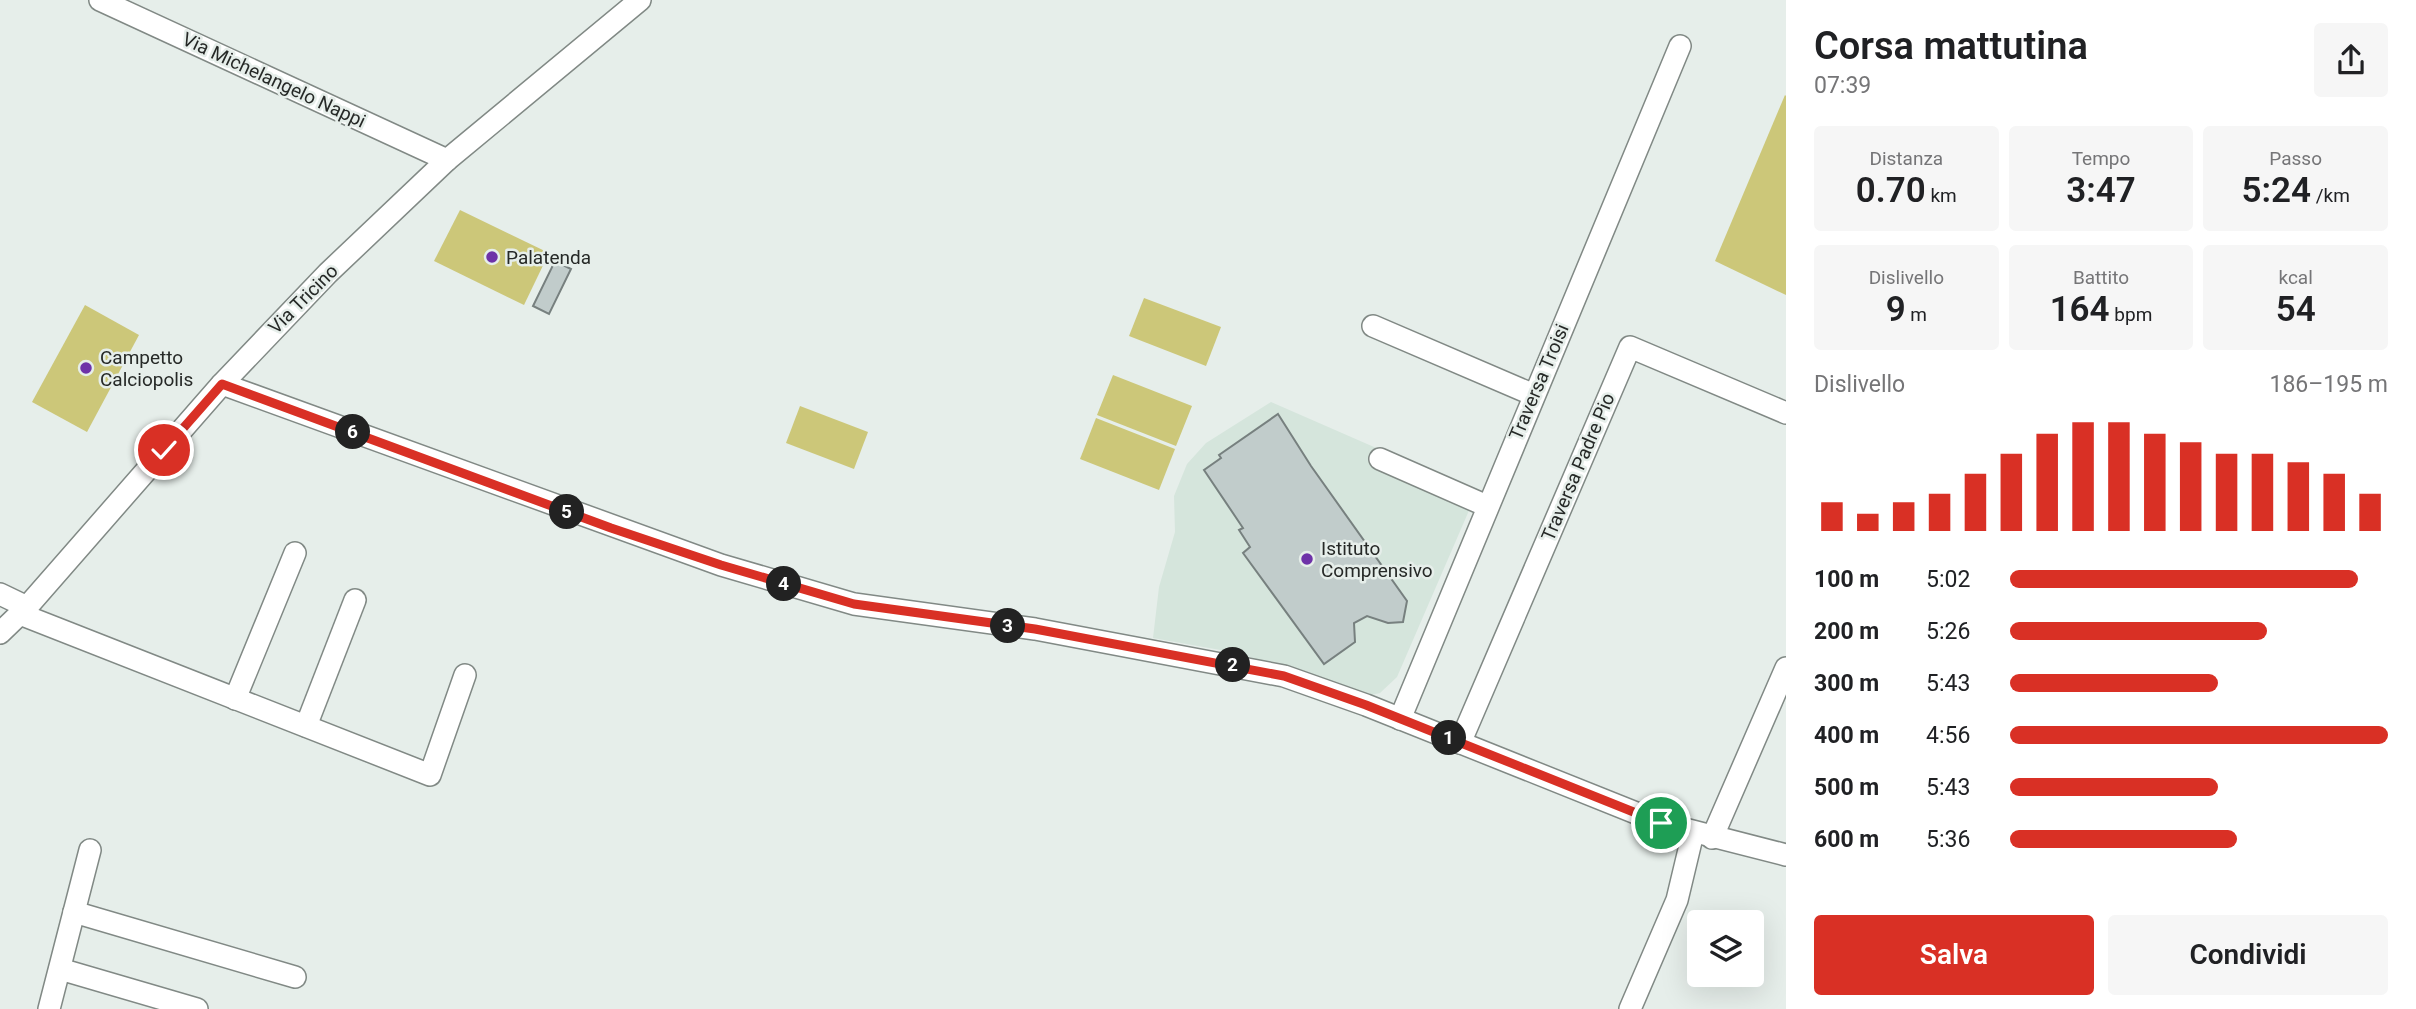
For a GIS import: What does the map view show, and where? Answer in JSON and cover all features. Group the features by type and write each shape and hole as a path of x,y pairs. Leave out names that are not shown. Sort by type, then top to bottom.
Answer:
{"street":[{"name":"Via Michelangelo Nappi","path":"100,0 447,160"},
{"name":"Via Tricino","path":"0,632 23,611 222,384 328,273 447,160 640,0"},
{"name":"Traversa Troisi","path":"1400,719 1680,46"},
{"path":"1373,327 1534,395"},
{"name":"Traversa Padre Pio","path":"1460,743 1630,347 1786,413"},
{"path":"222,384 611,528 721,565 854,604 1035,629 1265,671 1320,688 1703,836 1786,855"},
{"path":"1380,459 1487,506"},
{"path":"235,699 295,553"},
{"path":"0,594 23,611 235,699 430,775 465,675"},
{"path":"306,726 355,600"},
{"path":"1630,1009 1703,836 1786,668"},
{"path":"50,1009 90,850"},
{"path":"74,912 295,977"},
{"path":"60,970 197,1009"}],"shaded area":[{"path":"1786,96 1786,295 1715,261"},
{"name":"Palatenda","path":"460,210 549,253 524,305 434,261"},
{"path":"1144,298 1221,327 1206,366 1129,336"},
{"name":"Campetto Calciopolis","path":"85,305 139,335 87,432 32,402"},
{"path":"1113,375 1192,406 1176,446 1097,415"},
{"name":"Istituto Comprensivo","path":"1271,402 1477,492 1397,677 1380,693 1371,695 1237,653 1153,638 1159,587 1175,532 1174,496 1187,464 1206,443"},
{"path":"800,406 868,432 854,469 786,443"},
{"path":"1096,418 1175,449 1159,490 1080,459"}],"building":[{"path":"555,261 571,269 549,314 533,306"},
{"path":"1278,414 1311,466 1407,601 1403,622 1388,623 1367,616 1354,623 1355,642 1324,664 1243,553 1250,547 1239,530 1243,528 1204,470 1221,458 1219,455"}],"place":[{"name":"Palatenda","path":"492,257"},
{"name":"Campetto Calciopolis","path":"86,368"},
{"name":"Istituto Comprensivo","path":"1307,559"}],"route":[{"path":"164,450 222,384 611,528 721,565 854,604 1035,629 1284,676 1366,705 1661,823"}]}
